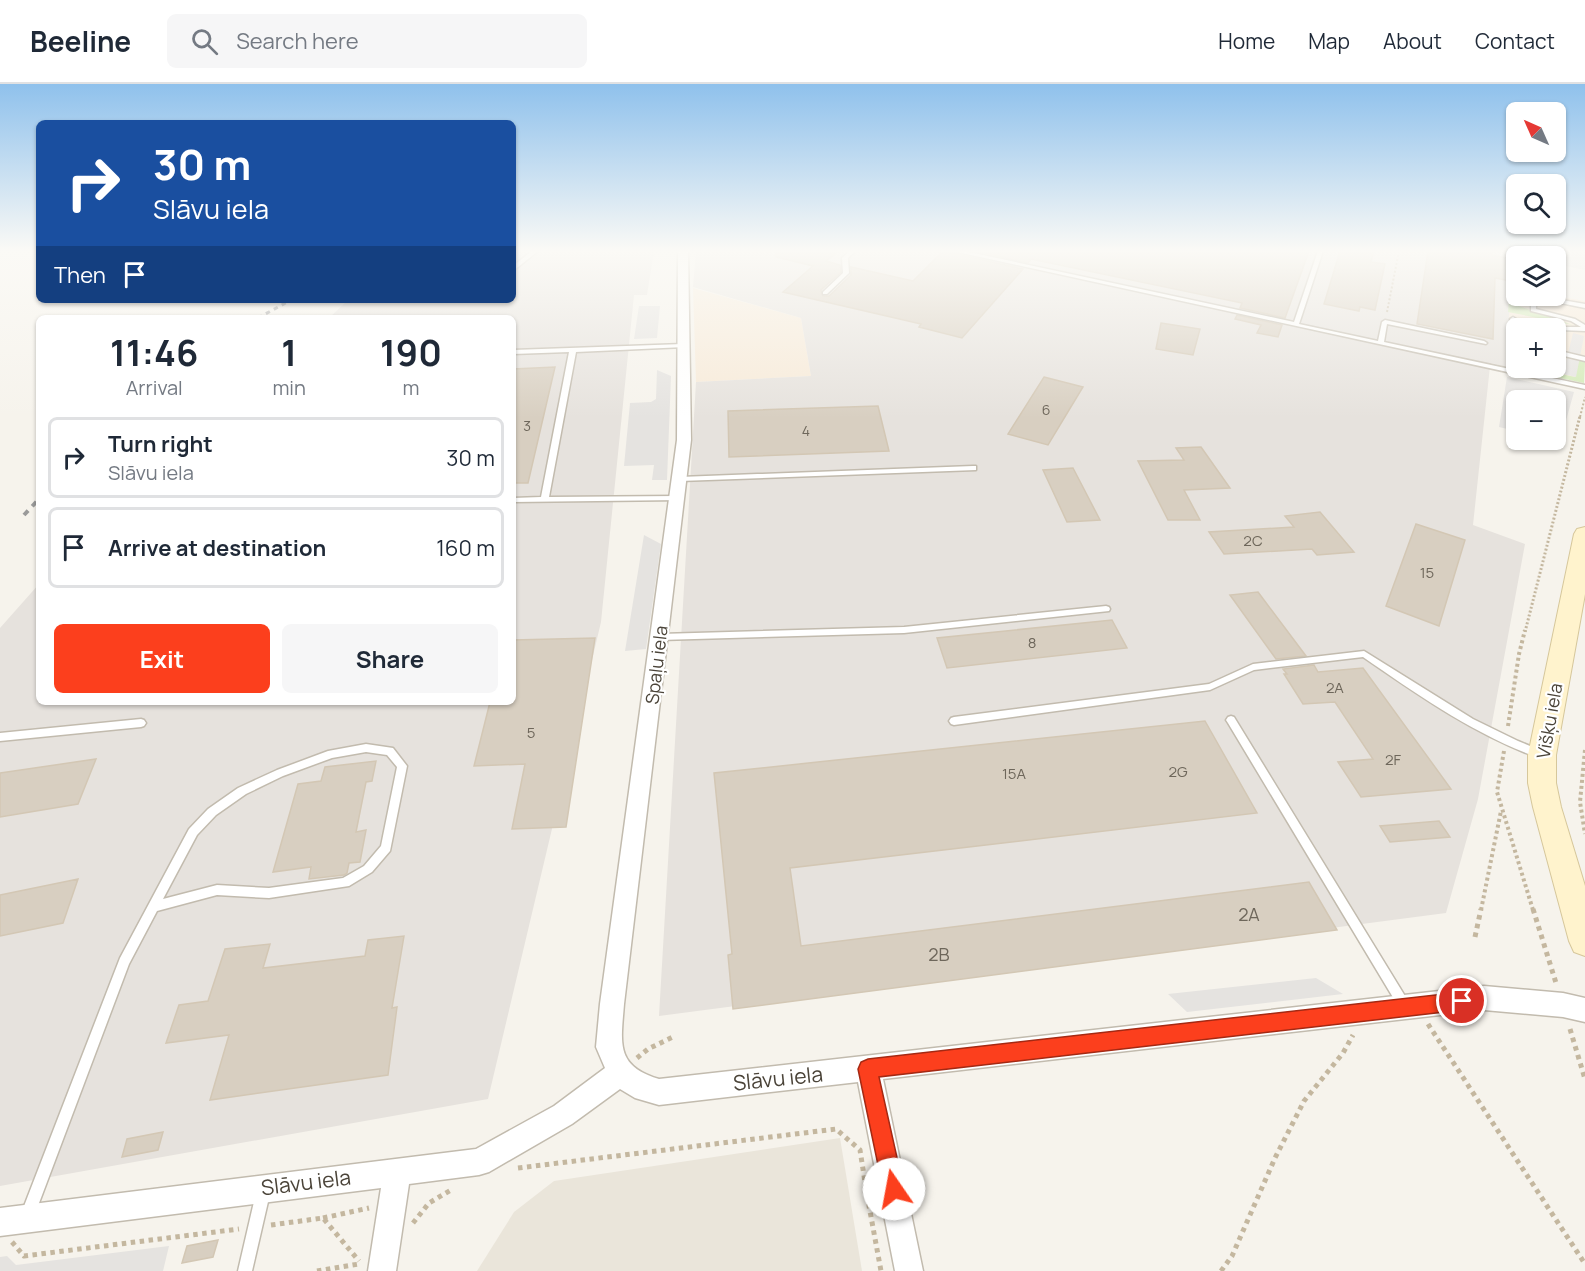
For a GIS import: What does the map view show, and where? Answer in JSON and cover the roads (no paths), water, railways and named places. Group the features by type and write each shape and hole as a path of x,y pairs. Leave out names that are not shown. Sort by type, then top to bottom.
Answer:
{"street":[{"name":"Spaļu iela","path":"620,1073 608,1047 684,440 683,306"},
{"name":"Višķu iela","path":"1585,534 1542,755 1542,783 1547,807 1585,941"},
{"name":"Slāvu iela","path":"11,1225 264,1188 479,1162 562,1115 620,1073 635,1085 659,1092 1485,998 1563,1005 1578,1020"},
{"path":"868,1069 909,1271"},
{"path":"366,1268 393,1203 397,1172"}],"lane":[{"path":"1214,306 1585,387"},
{"path":"1296,324 1302,306"},
{"path":"1533,306 1533,309 1573,320 1585,328"},
{"path":"1572,306 1573,320"},
{"path":"1381,343 1385,322 1484,343"},
{"path":"1566,329 1585,328"},
{"path":"516,352 683,346"},
{"path":"545,498 573,349"},
{"path":"1566,354 1585,359"},
{"path":"516,500 973,468"},
{"path":"660,637 904,630 1106,609"},
{"path":"954,721 1209,687 1253,667 1364,654 1457,716 1505,741 1542,755"},
{"path":"1231,720 1411,1006"},
{"path":"0,737 141,723"},
{"path":"11,1225 124,962 153,907 193,832 212,812 242,791 280,772 331,754 366,748 390,751 402,766 386,848 368,869 345,883 269,893 217,890 153,907"},
{"path":"245,1271 264,1188"}],"railway":[{"path":"264,315 279,306"},
{"path":"24,515 36,502"}]}
